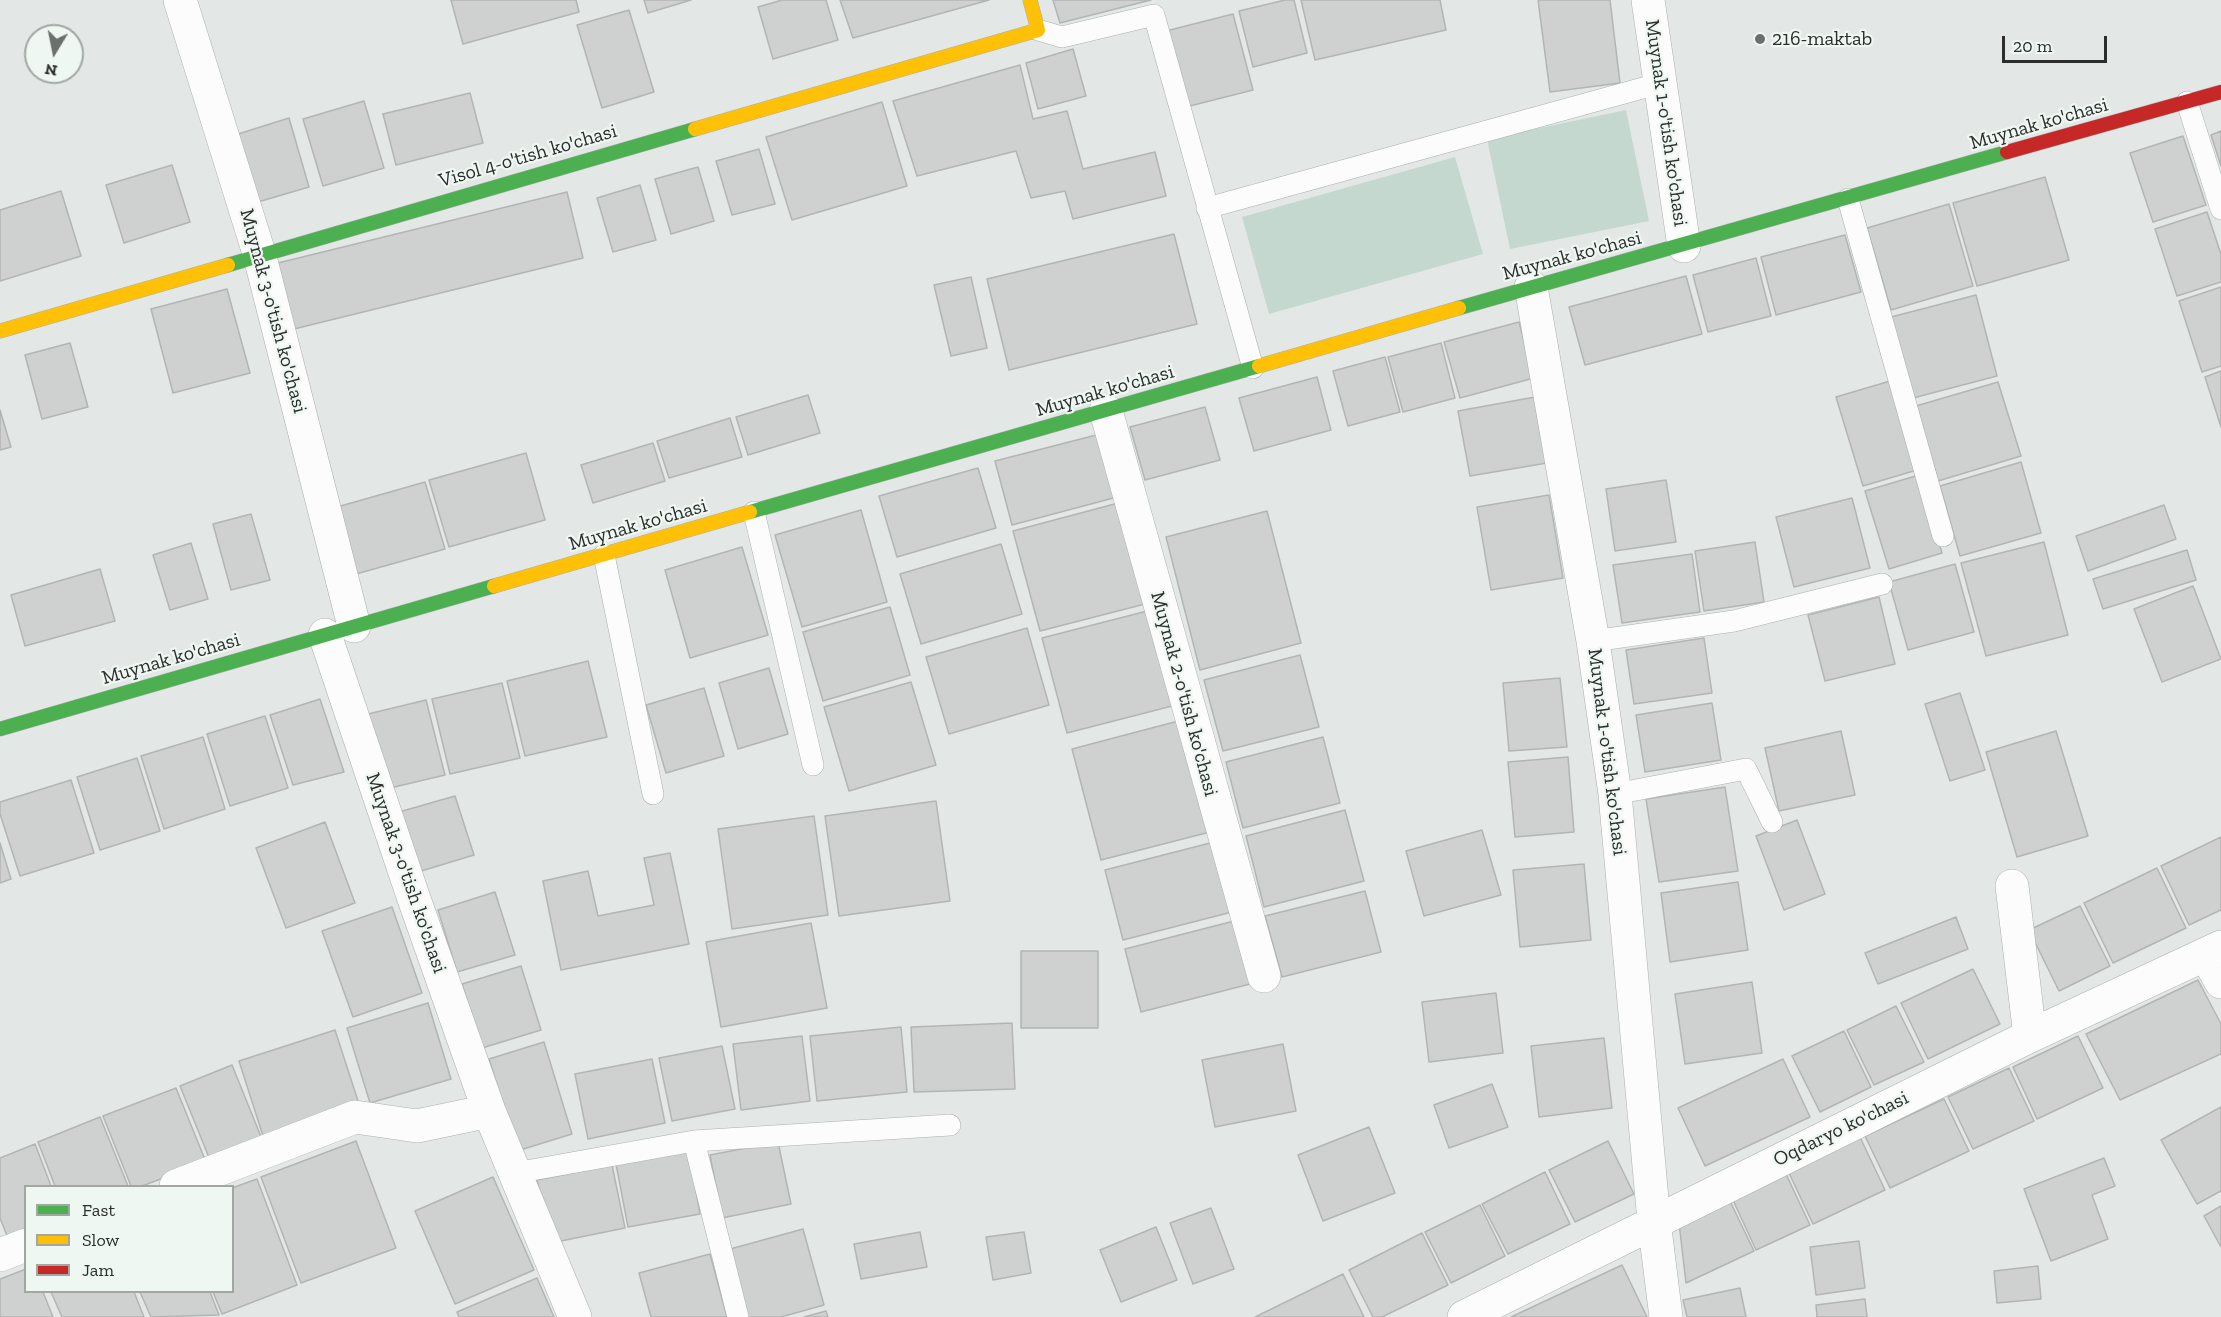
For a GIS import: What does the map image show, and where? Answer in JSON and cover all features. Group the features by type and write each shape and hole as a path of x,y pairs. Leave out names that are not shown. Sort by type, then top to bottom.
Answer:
{"street":[{"name":"Muynak 3-o'tish ko'chasi","path":"180,0 260,254 339,630 412,896 489,1111 575,1317"},
{"path":"1030,0 1038,30"},
{"name":"Muynak 1-o'tish ko'chasi","path":"1648,0 1684,246"},
{"name":"Visol 4-o'tish ko'chasi","path":"0,331 1038,30"},
{"name":"Muynak ko'chasi","path":"0,729 1531,287 1684,246 2221,92"},
{"name":"Muynak 1-o'tish ko'chasi","path":"1531,287 1593,641 1615,794 1654,1221 1666,1317"},
{"name":"Muynak 2-o'tish ko'chasi","path":"1106,411 1264,976"},
{"path":"2012,886 2030,1036"},
{"name":"Oqdaryo ko'chasi","path":"1464,1317 2030,1036 2216,962"},
{"path":"179,1185 355,1117 417,1126 489,1111"},
{"path":"0,1255 24,1246"}],"lane":[{"path":"1038,30 1062,37 1154,15 1253,368"},
{"path":"1207,208 1661,83"},
{"path":"2187,102 2221,209"},
{"path":"1848,199 1943,536"},
{"path":"754,512 813,765"},
{"path":"604,555 653,794"},
{"path":"1593,641 1734,621 1882,584"},
{"path":"1615,794 1746,769 1772,822"},
{"path":"515,1173 694,1141 950,1125"},
{"path":"694,1141 738,1317"}],"green space":[{"path":"1626,110 1649,221 1510,249 1487,139"},
{"path":"1455,157 1483,254 1269,314 1242,217"}],"building":[{"path":"451,0 576,0 579,12 463,44"},
{"path":"644,0 691,0 648,13"},
{"path":"782,0 826,0 838,40 773,59 758,7"},
{"path":"840,0 989,0 853,38"},
{"path":"1053,0 1151,0 1060,23"},
{"path":"1294,0 1307,53 1253,67 1239,11"},
{"path":"1301,0 1440,0 1446,30 1315,60"},
{"path":"1538,0 1610,0 1620,83 1550,92"},
{"path":"629,10 654,92 602,108 577,25"},
{"path":"1233,14 1253,90 1186,107 1166,31"},
{"path":"1073,49 1086,96 1038,109 1026,63"},
{"path":"1020,65 1033,119 1067,111 1083,169 1155,152 1166,196 1073,219 1065,191 1031,198 1016,151 917,176 893,101"},
{"path":"470,93 483,143 396,165 383,114"},
{"path":"364,101 384,168 323,186 303,119"},
{"path":"882,102 907,186 792,220 766,137"},
{"path":"289,118 309,187 258,202 238,134"},
{"path":"2221,131 2221,166 2211,135"},
{"path":"2183,136 2206,205 2153,222 2130,153"},
{"path":"759,149 775,204 732,215 716,161"},
{"path":"172,165 190,222 124,243 106,185"},
{"path":"698,167 714,221 671,234 655,179"},
{"path":"2045,177 2069,260 1977,286 1953,203"},
{"path":"640,185 656,240 613,252 597,198"},
{"path":"61,191 81,256 0,281 0,210"},
{"path":"567,192 583,258 294,329 278,263"},
{"path":"1949,204 1973,286 1891,310 1867,228"},
{"path":"2207,212 2221,254 2221,282 2177,296 2155,229"},
{"path":"1174,234 1197,324 1009,370 987,279"},
{"path":"1845,235 1861,292 1776,315 1761,257"},
{"path":"1756,258 1771,316 1708,332 1693,275"},
{"path":"1686,276 1702,334 1585,365 1569,307"},
{"path":"971,277 987,348 951,356 934,285"},
{"path":"2221,287 2221,366 2202,372 2179,301"},
{"path":"227,289 250,373 173,393 151,309"},
{"path":"1976,295 1997,376 1913,398 1891,317"},
{"path":"1519,322 1534,378 1460,398 1444,342"},
{"path":"70,343 88,407 42,419 25,355"},
{"path":"1441,343 1455,398 1403,412 1388,357"},
{"path":"1385,357 1400,412 1348,426 1333,371"},
{"path":"2221,371 2221,427 2205,377"},
{"path":"1317,377 1331,430 1254,451 1239,398"},
{"path":"1890,381 1917,470 1863,486 1836,397"},
{"path":"1998,382 2021,456 1938,481 1916,406"},
{"path":"808,395 820,433 748,455 736,417"},
{"path":"1535,397 1547,463 1470,476 1458,411"},
{"path":"1205,407 1220,460 1145,480 1130,427"},
{"path":"0,410 11,447 0,450"},
{"path":"730,418 742,457 669,478 657,441"},
{"path":"1104,433 1121,496 1012,525 995,461"},
{"path":"653,443 665,481 593,503 581,465"},
{"path":"526,453 545,520 449,547 429,480"},
{"path":"2021,462 2041,533 1960,556 1940,486"},
{"path":"978,468 996,528 897,557 879,496"},
{"path":"1919,475 1942,553 1889,569 1865,491"},
{"path":"1666,480 1676,542 1615,551 1606,489"},
{"path":"425,482 445,549 349,576 330,509"},
{"path":"1549,495 1563,578 1491,590 1477,507"},
{"path":"1852,498 1870,568 1794,587 1776,517"},
{"path":"1122,502 1149,603 1040,631 1013,531"},
{"path":"2164,505 2176,539 2088,571 2076,536"},
{"path":"861,510 887,602 802,627 775,535"},
{"path":"1267,511 1301,643 1200,670 1166,537"},
{"path":"251,514 270,580 231,590 213,524"},
{"path":"1755,542 1764,602 1704,611 1695,551"},
{"path":"2044,542 2068,635 1986,656 1961,563"},
{"path":"191,543 208,599 170,610 153,555"},
{"path":"1001,544 1022,614 921,644 900,574"},
{"path":"742,547 768,635 690,658 665,570"},
{"path":"2187,550 2196,580 2103,609 2093,579"},
{"path":"1692,554 1700,612 1622,623 1613,565"},
{"path":"1955,564 1974,632 1908,650 1889,582"},
{"path":"100,569 115,621 25,646 11,595"},
{"path":"2193,586 2221,659 2162,682 2134,609"},
{"path":"1879,597 1895,664 1825,681 1808,615"},
{"path":"890,607 910,675 823,701 803,632"},
{"path":"1151,610 1176,705 1067,733 1042,638"},
{"path":"1027,628 1049,705 949,734 926,657"},
{"path":"1704,638 1712,693 1634,704 1626,650"},
{"path":"1300,655 1319,727 1223,751 1204,680"},
{"path":"588,661 607,737 525,756 507,681"},
{"path":"769,668 788,734 738,749 719,683"},
{"path":"1560,678 1567,747 1509,751 1503,683"},
{"path":"911,682 936,765 849,791 824,707"},
{"path":"502,683 520,758 450,774 432,699"},
{"path":"704,688 724,756 666,773 646,705"},
{"path":"1960,693 1985,770 1950,781 1925,704"},
{"path":"320,699 344,772 293,785 270,715"},
{"path":"426,700 445,775 386,789 368,714"},
{"path":"1712,703 1721,760 1645,772 1636,715"},
{"path":"265,716 288,788 230,806 207,734"},
{"path":"1182,720 1210,832 1101,860 1072,749"},
{"path":"1841,731 1855,795 1779,811 1765,748"},
{"path":"2056,731 2088,836 2017,857 1986,752"},
{"path":"203,737 225,809 164,829 141,756"},
{"path":"1323,737 1340,803 1243,828 1226,762"},
{"path":"1568,757 1574,832 1515,837 1508,762"},
{"path":"137,758 160,831 100,850 77,777"},
{"path":"71,780 94,853 20,876 0,814 0,802"},
{"path":"1725,787 1738,871 1659,882 1646,799"},
{"path":"455,796 474,855 418,872 399,812"},
{"path":"936,801 950,901 839,916 825,816"},
{"path":"1345,810 1364,881 1264,907 1246,836"},
{"path":"814,816 828,915 732,929 718,829"},
{"path":"1797,820 1825,894 1784,910 1756,836"},
{"path":"325,822 355,903 286,928 256,848"},
{"path":"1482,830 1501,895 1424,916 1406,851"},
{"path":"2221,837 2221,910 2189,925 2161,866"},
{"path":"1214,842 1232,912 1123,940 1105,870"},
{"path":"0,843 11,879 0,883"},
{"path":"670,853 689,944 561,970 543,881 588,871 598,916 654,905 644,858"},
{"path":"1584,864 1591,940 1520,947 1513,870"},
{"path":"2157,868 2186,928 2113,963 2084,903"},
{"path":"1738,882 1748,950 1670,962 1661,893"},
{"path":"1365,891 1381,952 1282,977 1265,916"},
{"path":"495,892 515,955 457,972 438,910"},
{"path":"2080,906 2110,966 2059,991 2029,930"},
{"path":"392,907 422,993 353,1017 322,931"},
{"path":"1956,917 1968,949 1878,984 1865,953"},
{"path":"1234,921 1250,984 1141,1012 1125,949"},
{"path":"811,923 827,1008 721,1027 706,942"},
{"path":"1021,951 1098,951 1098,1028 1021,1028"},
{"path":"521,966 541,1030 482,1048 462,984"},
{"path":"1973,969 2000,1024 1928,1059 1901,1003"},
{"path":"2198,980 2221,1024 2221,1054 2120,1100 2086,1034"},
{"path":"1752,982 1762,1053 1685,1064 1675,994"},
{"path":"1496,993 1503,1053 1429,1062 1422,1002"},
{"path":"428,1003 451,1079 370,1103 347,1028"},
{"path":"1896,1006 1924,1062 1874,1085 1847,1030"},
{"path":"1012,1023 1015,1089 914,1092 911,1027"},
{"path":"901,1027 907,1092 817,1101 810,1036"},
{"path":"335,1030 360,1107 264,1139 239,1061"},
{"path":"1844,1031 1871,1087 1820,1112 1792,1056"},
{"path":"802,1036 810,1101 741,1110 733,1044"},
{"path":"2078,1036 2103,1088 2037,1119 2013,1067"},
{"path":"1604,1038 1612,1108 1539,1117 1531,1046"},
{"path":"544,1042 572,1134 517,1151 489,1059"},
{"path":"1283,1044 1296,1111 1215,1127 1202,1060"},
{"path":"722,1046 735,1109 672,1121 659,1058"},
{"path":"652,1059 665,1123 588,1139 575,1074"},
{"path":"1783,1059 1810,1117 1705,1166 1678,1108"},
{"path":"232,1065 262,1139 210,1160 180,1086"},
{"path":"2009,1068 2034,1121 1973,1149 1948,1097"},
{"path":"1492,1084 1508,1127 1449,1148 1434,1105"},
{"path":"176,1088 206,1162 145,1185 131,1185 103,1116"},
{"path":"1944,1099 1969,1151 1890,1188 1865,1136"},
{"path":"2221,1107 2221,1191 2197,1204 2161,1140"},
{"path":"100,1117 128,1185 55,1185 38,1142"},
{"path":"1369,1127 1395,1193 1323,1221 1298,1155"},
{"path":"1860,1137 1885,1190 1813,1224 1788,1171"},
{"path":"356,1141 396,1248 301,1283 261,1177"},
{"path":"1608,1141 1634,1194 1575,1222 1549,1170"},
{"path":"778,1142 791,1204 722,1218 710,1155"},
{"path":"35,1144 51,1185 24,1185 24,1233 8,1238 0,1218 0,1158"},
{"path":"689,1150 700,1214 628,1227 616,1164"},
{"path":"2104,1158 2115,1186 2092,1195 2108,1239 2051,1261 2024,1189"},
{"path":"612,1165 625,1228 551,1243 537,1180"},
{"path":"1545,1172 1570,1224 1508,1254 1482,1204"},
{"path":"1785,1172 1810,1225 1756,1250 1732,1198"},
{"path":"493,1177 534,1270 455,1304 415,1211"},
{"path":"257,1179 297,1285 222,1314 213,1293 234,1293 234,1187"},
{"path":"1729,1199 1754,1251 1686,1283 1679,1223"},
{"path":"1480,1205 1505,1256 1451,1283 1425,1232"},
{"path":"2221,1206 2221,1247 2204,1216"},
{"path":"1211,1208 1234,1269 1193,1284 1170,1223"},
{"path":"1156,1227 1177,1280 1121,1302 1100,1250"},
{"path":"803,1229 824,1305 781,1317 741,1317 723,1251"},
{"path":"920,1232 927,1267 861,1279 854,1244"},
{"path":"1024,1232 1031,1273 993,1280 986,1237"},
{"path":"1422,1233 1448,1285 1382,1317 1373,1317 1349,1270"},
{"path":"1859,1241 1865,1288 1816,1295 1810,1247"},
{"path":"710,1254 727,1317 651,1317 639,1273"},
{"path":"1622,1265 1647,1317 1511,1317"},
{"path":"2038,1266 2041,1299 1997,1303 1994,1271"},
{"path":"24,1270 24,1293 43,1293 53,1317 0,1317 0,1279"},
{"path":"1343,1274 1364,1317 1255,1317"},
{"path":"537,1278 554,1317 459,1317 457,1312"},
{"path":"1740,1288 1746,1317 1687,1317 1683,1300"},
{"path":"51,1293 134,1293 144,1317 62,1317"},
{"path":"140,1293 210,1293 219,1315 151,1317"},
{"path":"1865,1299 1867,1317 1817,1317 1816,1305"},
{"path":"826,1311 828,1317 804,1317"}],"traffic: fast":[{"path":"228,265 695,129"},
{"path":"1459,308 2007,152"},
{"path":"750,512 1259,366"},
{"path":"0,729 494,586"}],"traffic: slow":[{"path":"695,129 1038,30 1030,0"},
{"path":"0,331 228,265"},
{"path":"1259,366 1459,308"},
{"path":"494,586 750,512"}],"traffic: jam":[{"path":"2007,152 2221,92"}],"place":[{"name":"216-maktab","path":"1760,39"}]}
